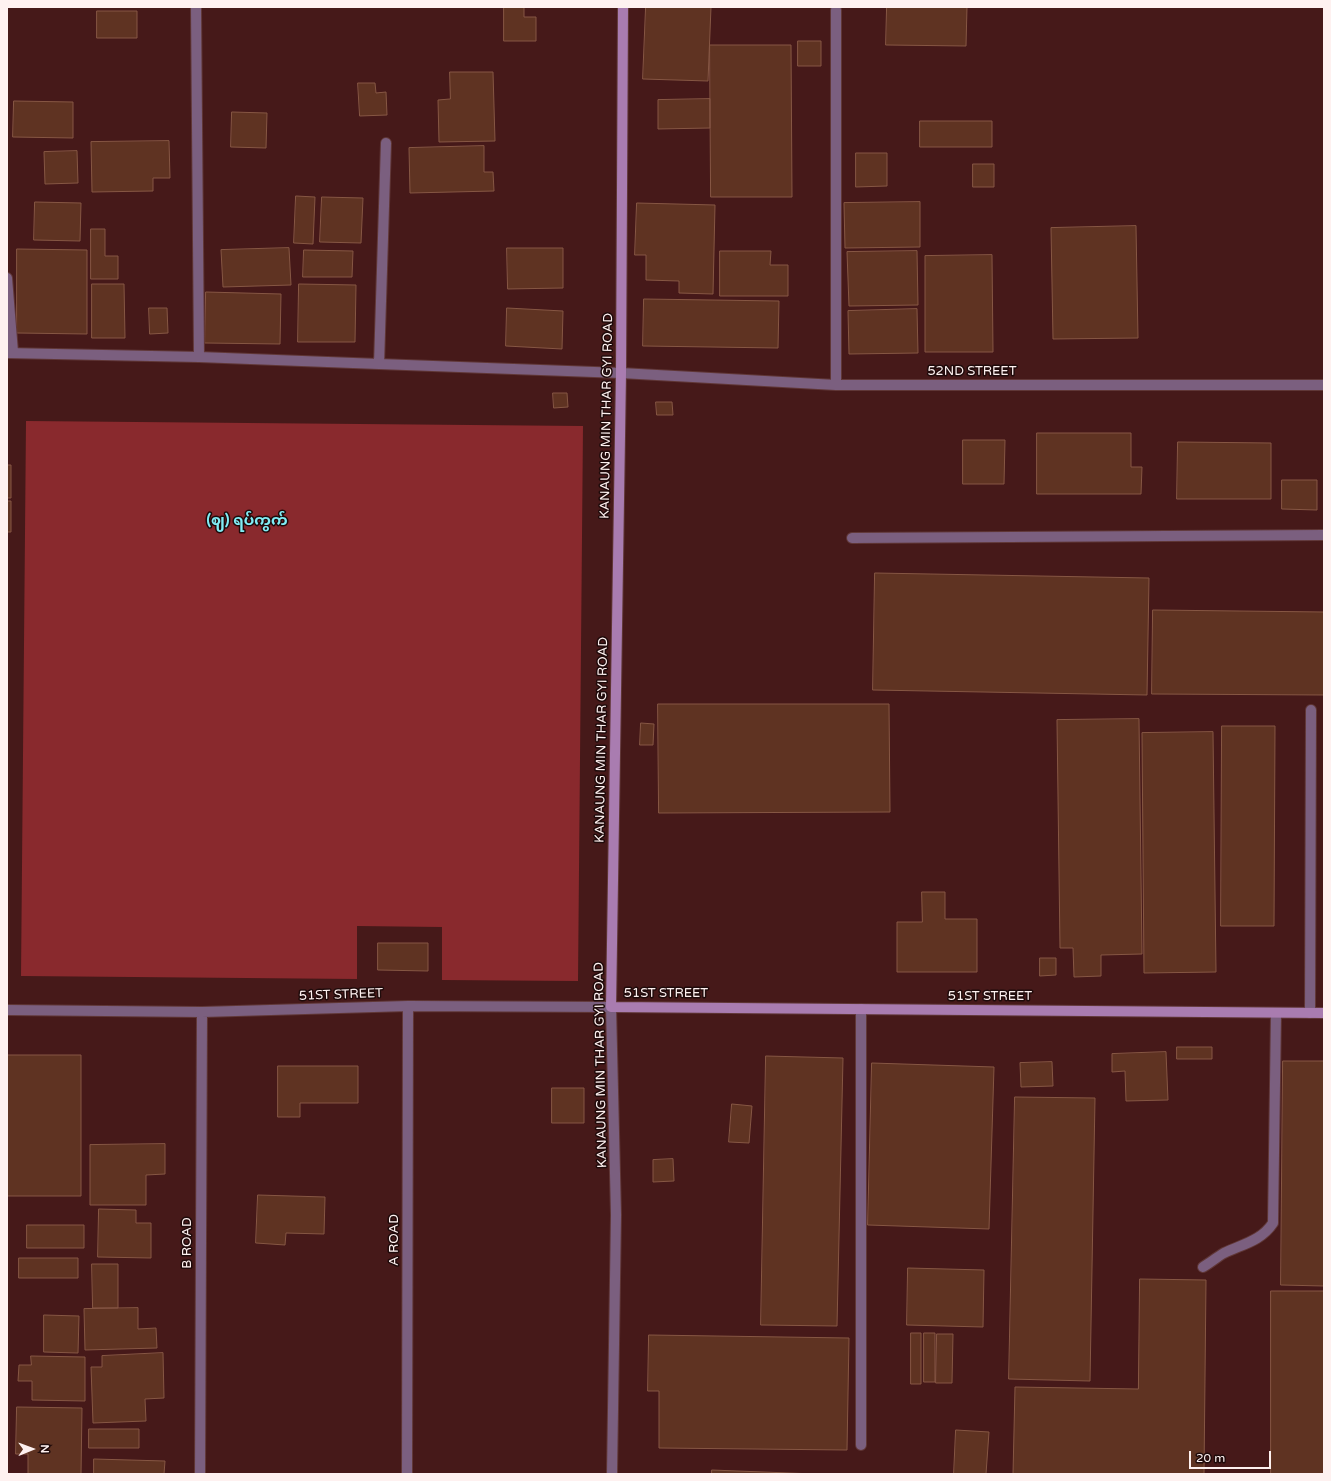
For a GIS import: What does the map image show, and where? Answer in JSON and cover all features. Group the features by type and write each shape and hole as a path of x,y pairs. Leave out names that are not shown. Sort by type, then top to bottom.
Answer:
{"street":[{"path":"196,7 199,357"},
{"name":"KANAUNG MIN THAR GYI ROAD","path":"612,1474 616,1215 611,1007 621,373 623,7"},
{"path":"836,10 836,385"},
{"path":"379,364 386,143"},
{"path":"7,278 10,353"},
{"name":"52ND STREET","path":"10,353 199,357 621,373 836,385 1324,386"},
{"path":"852,538 1324,535"},
{"path":"1310,1013 1311,710"},
{"name":"51ST STREET","path":"7,1010 202,1012 408,1006 1324,1013"},
{"name":"A ROAD","path":"407,1474 408,1006"},
{"path":"861,1009 861,1445"},
{"name":"B ROAD","path":"200,1474 202,1012"},
{"path":"1203,1267 1222,1254 1259,1238 1268,1232 1274,1223 1276,1013"}],"shaded area":[{"path":"26,421 583,426 578,981 442,980 442,927 357,926 357,979 21,976"}],"building":[{"path":"504,7 524,7 524,17 536,17 536,41 504,41"},
{"path":"646,7 711,7 708,81 643,79"},
{"path":"887,7 967,7 966,46 886,45"},
{"path":"97,11 137,11 137,38 97,38"},
{"path":"798,41 821,41 821,66 798,66"},
{"path":"710,45 791,45 792,197 711,197"},
{"path":"450,72 493,72 495,141 439,142 438,100 450,99"},
{"path":"358,83 375,83 376,93 386,92 387,115 360,116"},
{"path":"710,99 710,128 658,129 658,100"},
{"path":"14,101 73,102 73,138 13,137"},
{"path":"232,112 267,113 266,148 231,147"},
{"path":"920,121 992,121 992,147 920,147"},
{"path":"169,141 170,178 153,178 153,191 92,192 91,142"},
{"path":"484,146 484,172 493,172 494,191 410,193 409,148"},
{"path":"77,151 78,183 45,184 44,152"},
{"path":"856,153 887,153 887,186 856,187"},
{"path":"973,164 994,164 994,187 973,187"},
{"path":"296,196 315,197 313,244 294,243"},
{"path":"322,197 363,198 361,243 320,242"},
{"path":"35,202 81,203 80,241 34,240"},
{"path":"920,202 920,247 845,248 844,203"},
{"path":"637,203 715,205 713,294 679,293 679,281 646,280 646,255 635,255"},
{"path":"1136,226 1138,338 1053,339 1051,228"},
{"path":"91,229 105,229 105,256 118,256 118,279 91,279"},
{"path":"289,248 291,285 223,287 221,250"},
{"path":"507,248 563,248 563,288 508,289"},
{"path":"17,249 87,250 87,334 17,333"},
{"path":"304,250 353,251 352,277 303,277"},
{"path":"720,251 771,251 770,265 788,265 788,296 720,296"},
{"path":"917,251 918,305 849,306 847,252"},
{"path":"992,255 993,352 925,352 925,256"},
{"path":"92,284 124,284 125,338 92,338"},
{"path":"299,284 356,285 355,342 298,342"},
{"path":"206,292 281,294 280,344 205,343"},
{"path":"644,299 779,301 778,348 643,346"},
{"path":"149,308 167,308 168,333 150,334"},
{"path":"507,308 563,311 562,349 506,346"},
{"path":"917,309 918,353 849,354 848,311"},
{"path":"553,393 567,393 568,407 554,408"},
{"path":"656,402 672,402 673,415 657,415"},
{"path":"1037,433 1131,433 1131,467 1142,467 1141,494 1037,494"},
{"path":"963,440 1005,440 1004,484 963,484"},
{"path":"1178,442 1271,443 1271,499 1177,499"},
{"path":"7,465 11,465 11,498 7,498"},
{"path":"1282,480 1317,480 1317,510 1282,509"},
{"path":"7,501 11,501 11,532 7,532"},
{"path":"875,573 1149,578 1147,695 873,690"},
{"path":"1153,610 1324,612 1324,695 1152,694"},
{"path":"658,704 889,704 890,812 659,813"},
{"path":"1139,719 1142,954 1101,955 1101,976 1074,977 1073,948 1060,948 1057,720"},
{"path":"641,723 654,724 653,745 640,745"},
{"path":"1222,726 1275,726 1274,926 1221,926"},
{"path":"1213,732 1216,972 1144,973 1142,733"},
{"path":"922,892 945,892 945,919 977,919 977,972 897,972 897,922 922,922"},
{"path":"378,943 428,943 428,971 378,970"},
{"path":"1040,958 1056,958 1056,975 1040,976"},
{"path":"1177,1047 1212,1047 1212,1059 1177,1059"},
{"path":"1166,1052 1168,1100 1126,1101 1125,1071 1112,1072 1112,1054"},
{"path":"7,1055 81,1055 81,1196 7,1196"},
{"path":"766,1056 843,1058 837,1326 761,1325"},
{"path":"1283,1061 1324,1061 1324,1286 1281,1285"},
{"path":"1052,1062 1053,1086 1021,1087 1020,1063"},
{"path":"872,1063 994,1067 989,1229 868,1225"},
{"path":"278,1066 358,1066 358,1103 300,1103 300,1117 278,1117"},
{"path":"552,1088 584,1088 584,1123 552,1123"},
{"path":"1015,1097 1095,1098 1090,1381 1009,1379"},
{"path":"732,1104 752,1106 749,1143 729,1142"},
{"path":"165,1144 165,1174 146,1175 146,1205 90,1205 90,1145"},
{"path":"673,1159 674,1181 653,1182 653,1160"},
{"path":"258,1195 325,1197 324,1234 286,1233 285,1245 256,1243"},
{"path":"99,1209 136,1210 136,1223 151,1223 151,1258 98,1257"},
{"path":"27,1225 84,1225 84,1248 27,1248"},
{"path":"19,1258 78,1258 78,1278 19,1278"},
{"path":"92,1264 118,1264 118,1308 93,1308"},
{"path":"908,1268 984,1270 983,1327 907,1325"},
{"path":"1140,1279 1206,1280 1204,1474 1013,1474 1015,1387 1138,1389"},
{"path":"1271,1291 1324,1291 1324,1474 1271,1474"},
{"path":"138,1308 138,1329 156,1328 157,1348 85,1350 84,1309"},
{"path":"44,1315 79,1316 78,1353 44,1352"},
{"path":"911,1333 921,1333 921,1384 911,1384"},
{"path":"924,1333 935,1333 935,1382 924,1382"},
{"path":"937,1334 953,1334 952,1383 936,1383"},
{"path":"649,1335 849,1338 847,1450 659,1448 659,1391 648,1391"},
{"path":"163,1353 164,1398 145,1399 146,1421 93,1423 91,1367 102,1367 102,1356"},
{"path":"31,1356 85,1357 85,1401 32,1400 32,1381 18,1381 19,1365 31,1365"},
{"path":"17,1407 82,1408 81,1474 28,1474 28,1454 16,1454"},
{"path":"89,1429 139,1429 139,1448 89,1448"},
{"path":"956,1430 989,1432 986,1474 954,1474"},
{"path":"94,1459 165,1461 164,1474 94,1474"},
{"path":"712,1470 815,1474 712,1474"}],"district":[{"name":"(ဈ) ရပ်ကွက်","path":"247,521"}]}
